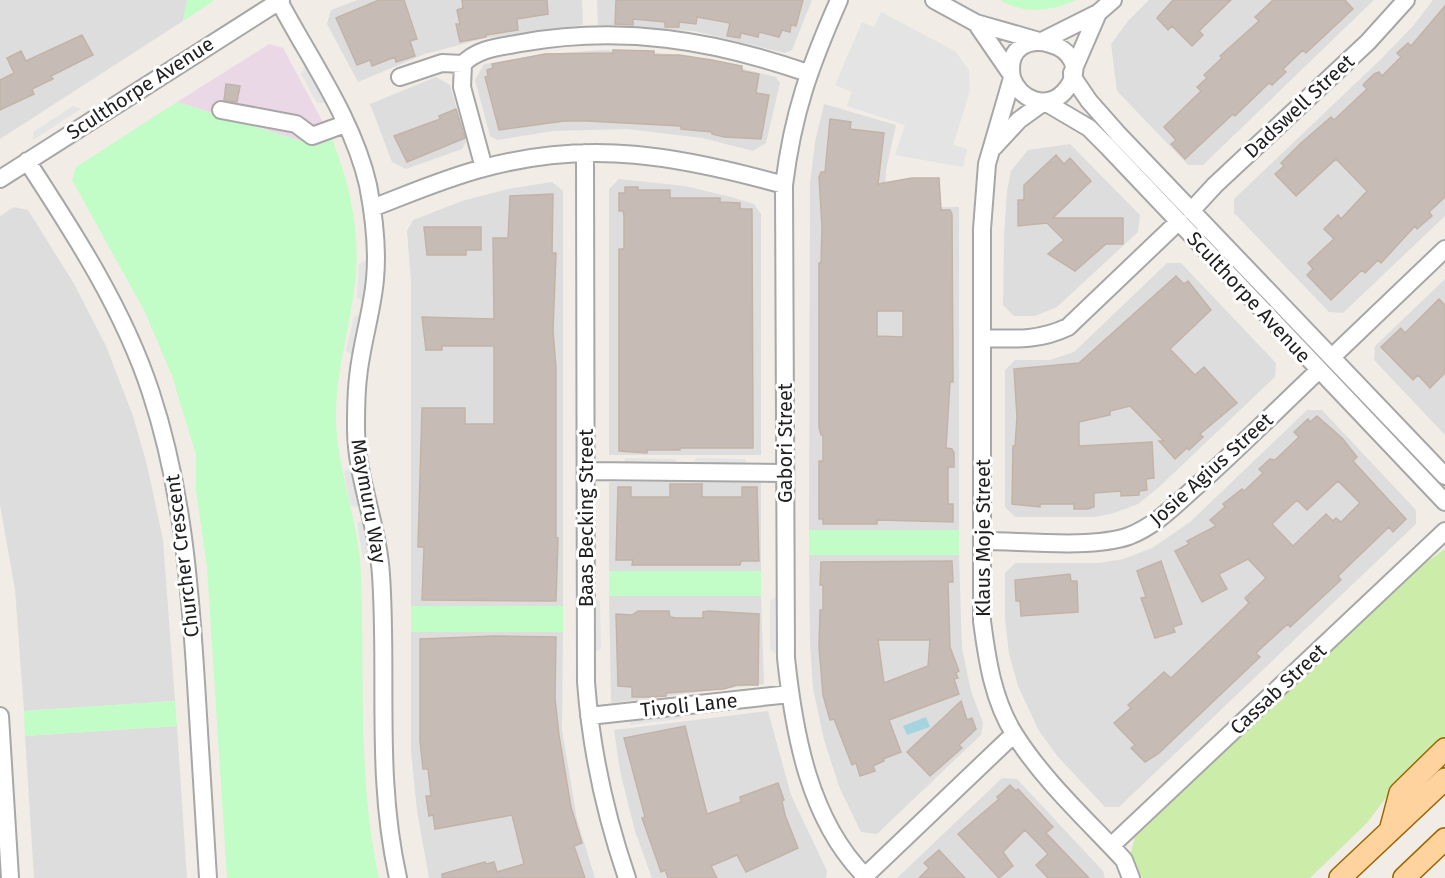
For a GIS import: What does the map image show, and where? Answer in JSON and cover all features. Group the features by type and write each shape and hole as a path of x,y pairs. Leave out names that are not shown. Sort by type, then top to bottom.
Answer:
{"main road":[{"path":"1389,831 1400,793 1445,749"},
{"path":"1340,878 1445,779"},
{"path":"1404,878 1445,839"}],"street":[{"name":"Gabori Street","path":"839,0 808,74 795,115 784,185 785,632 790,694 803,756 819,805 843,851 864,877"},
{"path":"934,0 976,23 1052,42 1068,55 1072,75"},
{"path":"1012,76 1014,58 1031,42 1041,41 1098,14 1113,0"},
{"name":"Dadswell Street","path":"1191,210 1368,42 1406,0"},
{"name":"Sculthorpe Avenue","path":"0,178 280,1"},
{"name":"Maymuru Way","path":"280,1 345,124 362,163 372,208 376,250 375,279 358,376 356,431 381,576 383,773 390,837 398,878"},
{"path":"992,150 1018,120 1044,102 1060,96 1070,84 1098,14"},
{"path":"976,23 1012,76 1015,86 1027,98 1044,102"},
{"path":"400,76 442,63 463,64 479,51 592,35 622,35 719,46 808,74"},
{"path":"463,64 462,87 484,168"},
{"name":"Sculthorpe Avenue","path":"1072,75 1089,101 1445,476"},
{"name":"Klaus Moje Street","path":"1012,76 992,150 983,208 982,621 987,658 1001,706 1014,734 1036,764 1111,846 1128,867 1131,878"},
{"name":"Sculthorpe Avenue","path":"1044,102 1089,128 1445,502"},
{"path":"221,110 296,124 312,136 345,124"},
{"path":"372,208 484,168 533,158 585,153 648,155 680,159 784,185"},
{"name":"Baas Becking Street","path":"585,153 586,652 589,716 602,793 627,878"},
{"name":"Churcher Crescent","path":"27,161 92,267 124,328 150,391 169,456 182,520 191,606 208,878"},
{"path":"982,338 1026,339 1048,336 1068,327 1178,222"},
{"path":"1332,357 1445,249"},
{"name":"Josie Agius Street","path":"982,541 1104,540 1128,536 1152,524 1219,465 1319,370"},
{"path":"586,471 785,472"},
{"name":"Cassab Street","path":"1111,846 1445,531"},
{"name":"Tivoli Lane","path":"589,716 790,694"},
{"path":"0,716 10,878"},
{"path":"864,877 1014,734"}],"shaded area":[{"path":"0,0 187,0 183,21 0,139"},
{"path":"357,0 582,0 583,25 486,38 425,54 358,82 327,24 331,10"},
{"path":"597,0 812,0 792,50 785,53 694,31 598,25"},
{"path":"1149,0 1374,0 1203,165 1188,165 1117,91 1111,44 1128,21"},
{"path":"1433,0 1445,0 1445,216 1343,313 1329,312 1234,213 1234,199 1381,59 1413,26"},
{"path":"881,12 955,51 969,70 970,91 953,145 967,149 963,167 895,155 905,125 847,106 852,92 835,85 862,22 874,27"},
{"path":"269,44 283,48 332,139 317,146 177,102"},
{"path":"602,50 653,52 710,60 776,77 780,83 766,143 753,151 702,138 627,129 553,131 497,140 490,136 475,80 484,64 544,54"},
{"path":"305,66 325,103 317,103 301,74"},
{"path":"436,77 450,85 466,142 462,149 406,169 392,162 370,104"},
{"path":"824,104 896,125 886,170 884,208 959,207 959,530 809,530 810,183 815,142"},
{"path":"73,106 81,109 33,140 33,132"},
{"path":"1070,144 1140,215 1138,232 1057,307 1035,316 1014,316 1003,305 1004,236 1007,191 1011,171 1028,150"},
{"path":"619,179 685,186 731,197 754,204 761,214 761,455 609,455 609,189"},
{"path":"552,182 563,191 563,606 411,606 411,282 407,231 413,220 462,201 508,189"},
{"path":"14,207 28,210 73,282 106,346 133,416 147,465 163,540 175,701 24,711 15,590 0,505 0,216"},
{"path":"366,260 363,303 357,297 359,264"},
{"path":"1167,263 1181,263 1276,363 1275,377 1158,488 1138,504 1095,517 1015,517 1005,507 1005,370 1015,360 1050,360 1074,352"},
{"path":"1445,279 1445,435 1374,360 1375,346"},
{"path":"361,315 352,356 346,350 354,317"},
{"path":"1307,410 1322,410 1416,510 1416,524 1119,807 1105,807 1058,757 1039,731 1018,686 1009,654 1005,619 1005,573 1015,563 1099,563 1123,559 1152,548 1190,522"},
{"path":"626,458 675,459 678,465 622,465"},
{"path":"696,458 745,459 747,464 692,465"},
{"path":"350,467 359,507 351,506 347,489 344,472"},
{"path":"609,482 761,482 761,571 609,571"},
{"path":"363,519 370,561 363,558 357,524"},
{"path":"809,555 959,555 962,648 971,691 983,723 981,735 877,834 861,832 840,789 824,740 813,688"},
{"path":"609,596 761,596 764,684 611,703"},
{"path":"776,597 776,654 770,650 770,601"},
{"path":"594,598 600,601 601,649 594,653"},
{"path":"411,632 563,632 562,730 577,819 595,878 429,878 417,811 411,751"},
{"path":"768,711 791,795 827,871 826,878 652,878 635,831 620,771 614,730"},
{"path":"683,713 680,719 631,725 628,719"},
{"path":"177,726 187,878 34,878 25,736"},
{"path":"1002,778 1017,779 1103,871 1105,878 897,878"}],"green space":[{"path":"187,0 215,0 183,21"},
{"path":"1000,0 1076,0 1057,7 1037,10 1018,8"},
{"path":"177,102 317,146 332,139 345,175 356,233 357,252 356,272 340,372 336,421 340,460 357,536 361,574 363,727 367,803 379,878 227,878 207,567 196,490 196,455 172,376 145,312 72,180 76,167"},
{"path":"809,530 959,530 959,555 809,555"},
{"path":"1445,549 1445,737 1397,783 1367,823 1310,878 1142,878 1131,852 1135,837 1415,570"},
{"path":"609,571 761,571 761,596 609,596"},
{"path":"411,606 563,606 563,632 411,632"},
{"path":"175,701 177,726 25,736 24,711"}],"water":[{"path":"926,717 930,727 907,735 903,726"}],"building":[{"path":"379,0 404,0 417,39 410,41 415,56 396,62 395,57 372,66 370,60 357,65 336,18"},
{"path":"462,0 547,0 548,14 517,19 518,30 460,42 456,24 460,24 457,10 463,8"},
{"path":"616,0 803,0 796,26 791,25 790,32 782,30 779,37 759,32 758,37 741,33 740,38 727,36 730,23 697,17 696,24 679,22 679,27 665,27 665,22 633,19 633,25 615,24"},
{"path":"1173,0 1231,0 1199,31 1203,35 1192,46 1172,26 1168,30 1157,18"},
{"path":"1273,0 1345,0 1353,9 1306,53 1303,50 1283,69 1286,72 1272,85 1269,83 1185,159 1171,144 1176,140 1164,127 1201,91 1197,87 1207,78 1204,75 1222,58 1220,56 1259,21 1255,17"},
{"path":"1445,6 1445,197 1429,212 1432,216 1417,229 1415,226 1381,263 1378,260 1365,273 1362,270 1331,300 1307,275 1313,269 1308,263 1334,239 1324,229 1338,215 1341,219 1367,191 1336,159 1296,196 1275,174 1284,166 1281,163 1300,144 1331,117 1334,120 1367,89 1363,85 1374,74 1379,72 1382,76 1401,57 1397,53 1408,43 1411,46"},
{"path":"82,35 93,55 51,76 53,79 32,89 34,94 0,110 0,80 14,73 7,58 21,51 26,61"},
{"path":"613,50 654,51 654,55 679,55 712,60 742,66 742,71 759,74 756,93 769,95 761,139 724,137 712,134 712,132 681,129 681,126 587,121 564,121 499,130 485,77 488,76 487,70 493,68 492,64 545,54 613,53"},
{"path":"226,84 240,86 237,102 224,100"},
{"path":"456,109 465,138 407,162 394,136 440,119 439,116"},
{"path":"830,119 851,122 850,129 884,133 878,184 912,178 939,178 941,210 950,210 952,214 953,382 950,382 946,448 952,449 954,453 954,467 948,467 948,504 953,504 953,522 877,520 877,524 823,524 823,519 819,519 819,461 823,461 823,435 819,427 819,263 821,263 822,227 819,177 821,172 825,172","holes":["877,311 903,311 903,337 877,336"]},
{"path":"1056,155 1064,164 1070,158 1091,181 1053,218 1123,218 1123,244 1106,244 1075,271 1048,254 1064,240 1047,223 1018,226 1018,200 1024,200 1024,185"},
{"path":"625,187 638,187 638,190 670,190 670,198 720,198 720,202 740,203 740,209 752,209 753,448 680,448 680,450 647,450 647,453 619,451 619,249 624,249 624,215 623,211 619,211 619,193 625,193"},
{"path":"553,194 552,253 556,253 553,331 556,368 556,538 558,538 556,601 422,600 424,547 418,547 422,408 465,408 465,424 494,424 494,346 442,346 442,350 426,350 422,317 494,319 493,238 508,238 510,196"},
{"path":"424,227 481,227 481,250 466,250 466,255 427,255"},
{"path":"1176,276 1184,284 1188,281 1211,310 1170,349 1195,375 1204,367 1237,403 1200,434 1203,437 1189,450 1187,448 1175,459 1159,441 1164,441 1130,406 1110,411 1110,415 1079,422 1079,446 1152,442 1154,478 1146,479 1147,490 1139,491 1139,495 1121,496 1121,491 1094,493 1094,507 1088,509 1074,509 1074,504 1040,504 1040,507 1012,504 1013,446 1015,446 1017,417 1014,369 1079,363"},
{"path":"1439,299 1445,305 1445,373 1430,388 1418,375 1413,380 1381,347 1401,328 1405,333"},
{"path":"1317,416 1342,438 1357,457 1353,461 1406,519 1393,532 1389,527 1338,576 1341,580 1290,627 1288,624 1256,653 1260,657 1158,754 1145,762 1131,748 1135,745 1114,723 1131,708 1128,705 1164,672 1171,678 1249,603 1245,598 1266,578 1248,559 1219,574 1227,589 1202,602 1175,551 1189,544 1187,541 1216,526 1210,520 1225,507 1223,504 1242,489 1244,491 1263,473 1259,469 1270,459 1275,460 1299,437 1294,432 1308,419 1310,422","holes":["1338,481 1360,503 1341,522 1336,518 1333,521 1326,514 1293,546 1272,524 1297,500 1307,510"]},
{"path":"670,484 702,484 702,497 742,497 742,487 757,487 759,561 741,561 740,565 632,565 633,560 616,560 618,487 631,487 631,497 670,497"},
{"path":"952,561 953,582 948,582 950,647 959,671 956,673 958,678 954,679 959,694 889,720 901,752 873,766 875,771 860,776 856,763 852,765 834,719 830,720 823,695 819,647 820,610 823,610 823,585 820,585 821,562","holes":["878,640 930,640 928,666 884,683"]},
{"path":"1161,561 1182,624 1173,627 1175,632 1155,638 1141,598 1146,597 1137,571"},
{"path":"1070,574 1071,581 1077,581 1078,612 1021,616 1020,601 1016,601 1015,580"},
{"path":"638,611 669,611 670,617 677,618 703,618 703,612 709,611 759,614 758,685 737,685 724,689 666,693 666,696 632,697 632,687 618,686 616,614 632,615"},
{"path":"495,636 556,637 555,698 559,735 571,807 582,843 574,846 585,878 442,878 442,874 485,862 486,864 494,862 497,872 524,864 512,815 435,829 433,815 429,816 426,796 431,796 428,769 423,769 420,741 420,639"},
{"path":"961,701 967,720 972,718 976,729 959,745 962,748 930,776 907,752"},
{"path":"685,726 707,814 741,802 740,797 778,783 784,800 782,801 785,815 798,848 746,872 737,855 711,866 717,878 668,878 665,870 661,872 642,818 645,817 624,738"},
{"path":"1010,785 1016,791 1018,789 1053,827 1046,833 1089,878 1048,878 1036,865 1048,854 1025,830 1003,852 1013,866 999,878 958,834 999,799 997,797"},
{"path":"939,850 965,878 919,878 929,868 924,863"}]}
